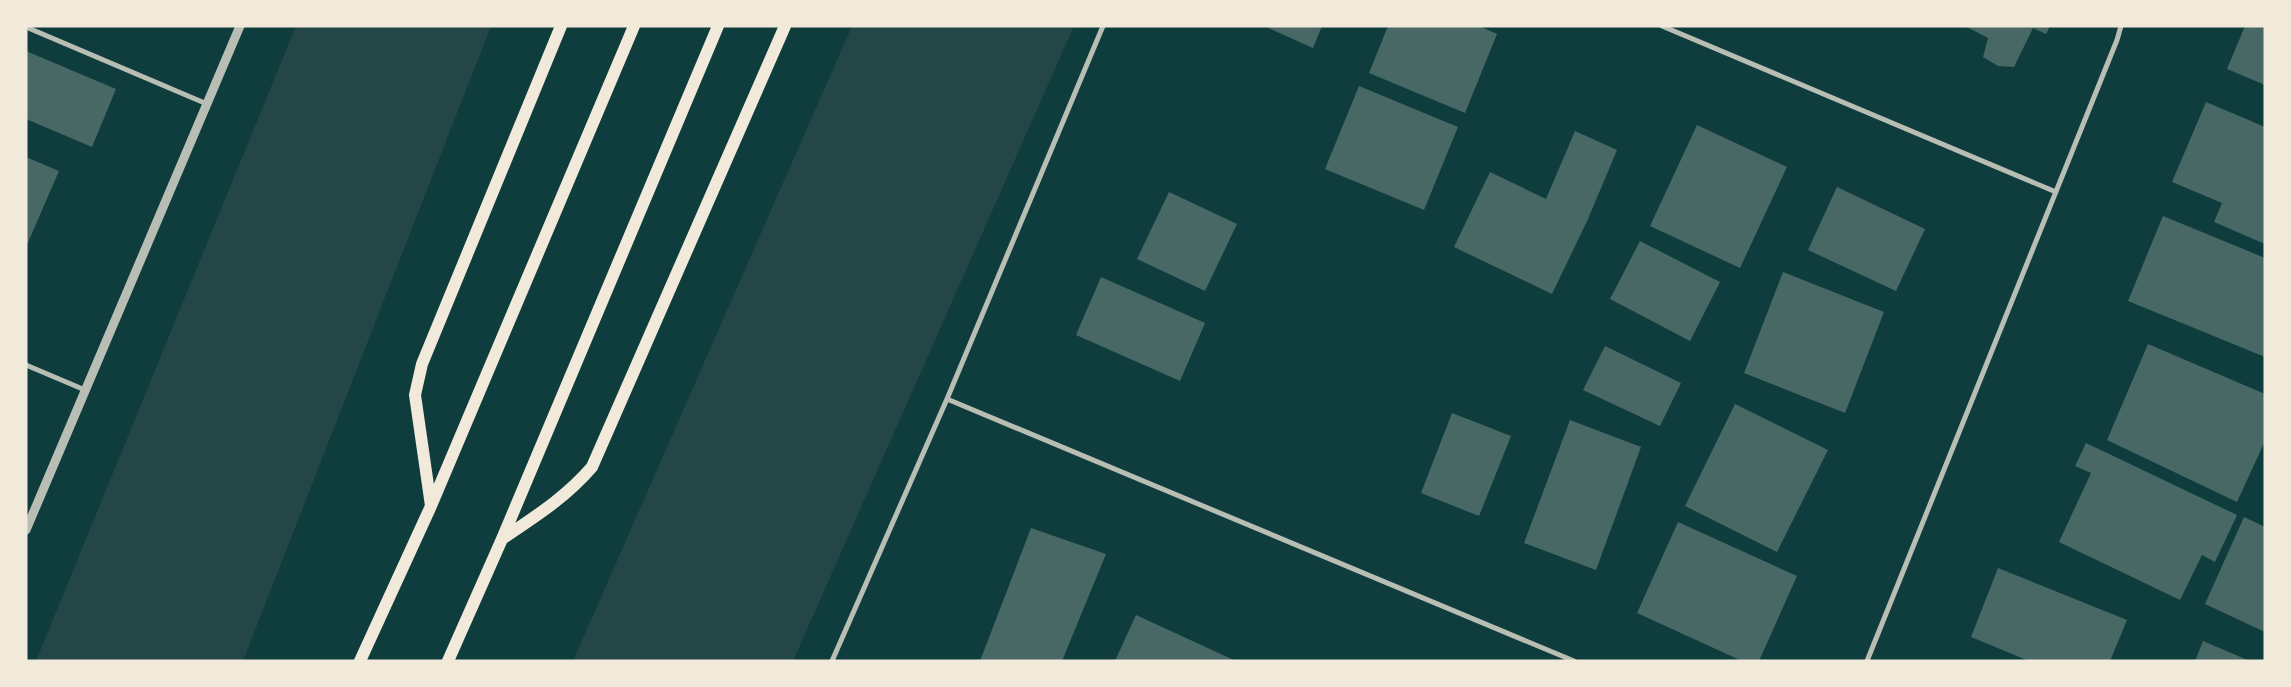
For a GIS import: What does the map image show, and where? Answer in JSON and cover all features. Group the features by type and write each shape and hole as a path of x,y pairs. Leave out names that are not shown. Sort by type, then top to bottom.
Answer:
{"main road":[{"path":"431,506 415,395 422,364 561,26"},
{"path":"360,661 431,506 634,26"},
{"path":"448,661 502,539 718,26"},
{"path":"502,539 558,502 574,488 592,467 785,26"}],"street":[{"path":"26,530 240,26"},
{"path":"832,661 947,399 1103,26"},
{"path":"1662,26 2056,192"},
{"path":"1867,661 2118,40 2121,26"},
{"path":"26,27 207,104"},
{"path":"26,364 85,390"},
{"path":"947,399 1574,661"}],"shaded area":[{"path":"296,26 491,26 243,661 36,661"},
{"path":"852,26 1074,26 793,661 573,661"}],"building":[{"path":"1264,26 1322,26 1313,48"},
{"path":"1388,26 1479,26 1497,34 1465,113 1369,73"},
{"path":"1965,26 2050,26 2046,34 2033,28 2014,67 1998,66 1983,57 1988,38"},
{"path":"2245,26 2265,26 2265,85 2227,69"},
{"path":"26,51 116,89 92,147 26,119"},
{"path":"1359,86 1458,127 1424,210 1325,169"},
{"path":"2206,102 2265,127 2265,244 2214,222 2222,203 2172,182"},
{"path":"1697,125 1787,167 1740,268 1650,226"},
{"path":"1575,131 1617,150 1588,219 1552,294 1454,247 1490,172 1546,199"},
{"path":"26,157 59,171 26,247"},
{"path":"1837,187 1925,229 1896,291 1808,250"},
{"path":"1169,192 1237,224 1205,291 1137,259"},
{"path":"2163,216 2265,258 2265,357 2128,301"},
{"path":"1640,241 1720,282 1690,341 1610,299"},
{"path":"1783,272 1884,312 1845,413 1744,373"},
{"path":"1101,277 1205,323 1180,381 1076,335"},
{"path":"2148,344 2265,394 2265,441 2237,502 2107,440"},
{"path":"1605,346 1681,383 1660,426 1583,390"},
{"path":"1735,404 1828,450 1777,552 1685,506"},
{"path":"1452,413 1511,436 1479,516 1421,493"},
{"path":"1570,420 1641,447 1596,570 1524,543"},
{"path":"2086,443 2237,515 2215,562 2202,555 2180,600 2059,542 2091,473 2075,466"},
{"path":"2244,517 2265,527 2265,632 2205,604"},
{"path":"1678,522 1797,576 1759,661 1742,661 1637,613"},
{"path":"1031,528 1106,554 1062,661 980,661"},
{"path":"1998,568 2127,620 2110,661 2029,661 1971,637"},
{"path":"1136,615 1236,661 1115,661"},
{"path":"2203,641 2250,661 2195,661"}]}
